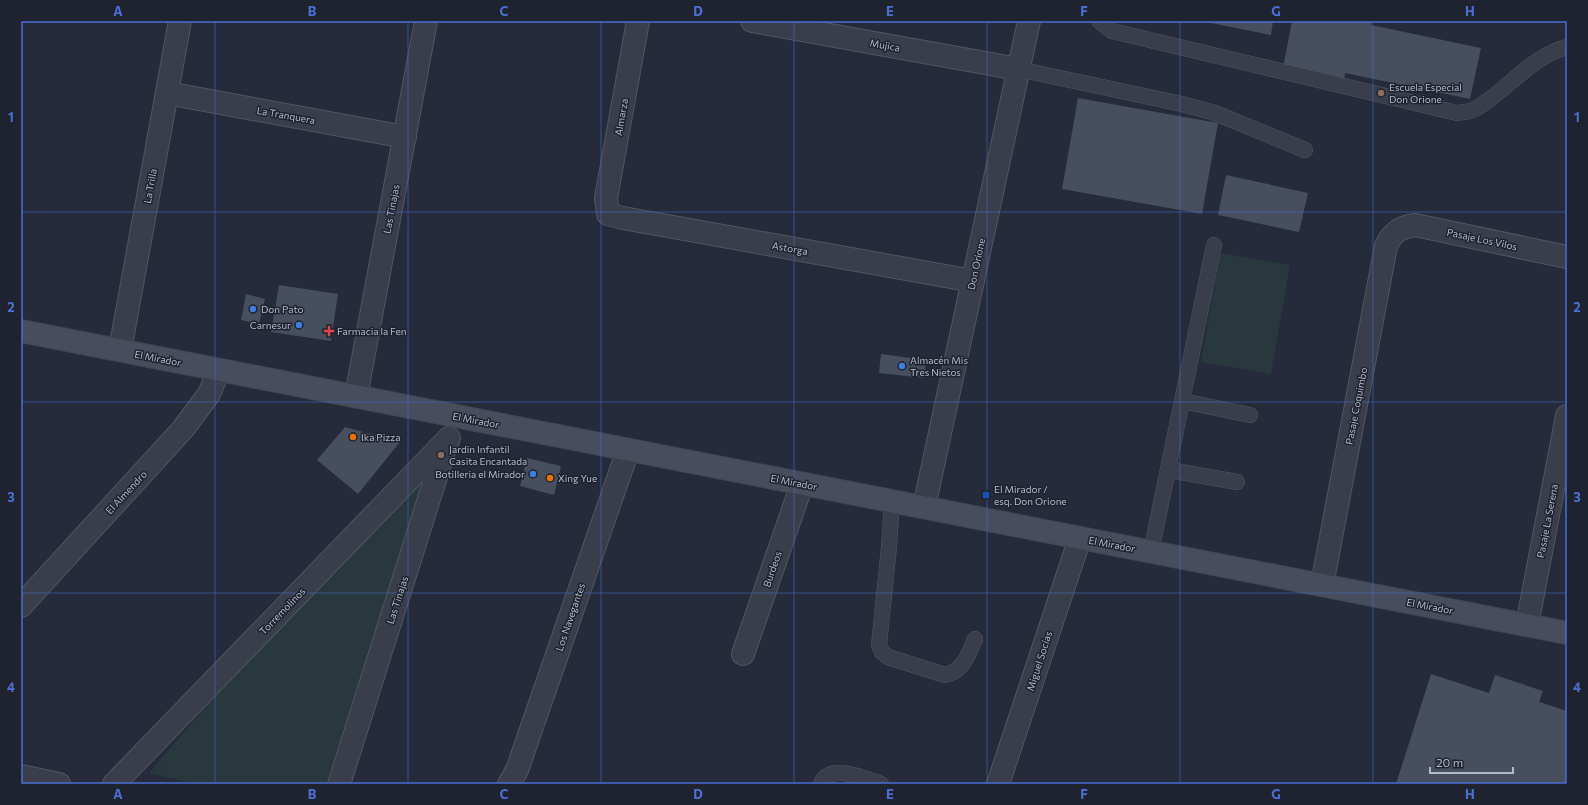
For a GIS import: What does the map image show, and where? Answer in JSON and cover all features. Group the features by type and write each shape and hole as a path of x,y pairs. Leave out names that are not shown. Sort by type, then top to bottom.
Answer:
{"main road":[{"name":"El Mirador","path":"21,331 1567,633"}],"street":[{"name":"La Trilla","path":"120,350 180,21"},
{"name":"Las Tinajas","path":"356,396 426,21"},
{"name":"Almarza","path":"608,214 606,198 638,21"},
{"name":"Mujica","path":"752,21 1018,68"},
{"name":"Don Orione","path":"924,507 1029,21"},
{"name":"La Tranquera","path":"167,93 405,137"},
{"name":"Astorga","path":"608,214 623,218 973,281"},
{"name":"Pasaje Los Vilos","path":"1397,230 1405,226 1415,225 1567,257"},
{"name":"Pasaje Coquimbo","path":"1322,585 1386,246 1390,238 1397,230"},
{"name":"El Almendro","path":"21,606 183,429 208,394 219,370"},
{"name":"Las Tinajas","path":"339,784 456,416"},
{"name":"Pasaje La Serena","path":"1527,625 1567,416"},
{"name":"Torremolinos","path":"114,784 449,438"},
{"name":"Los Navegantes","path":"509,784 517,770 628,450"},
{"name":"Burdeos","path":"743,654 802,484"},
{"name":"Miguel Socías","path":"998,784 1080,538"},
{"path":"21,776 59,784"}],"lane":[{"path":"1099,21 1112,31 1457,113 1474,110 1540,59 1556,50 1567,47"},
{"path":"1018,68 1208,111 1305,150"},
{"path":"1151,552 1214,245"},
{"path":"1182,401 1250,415"},
{"path":"1169,470 1237,482"},
{"path":"892,501 879,645 882,652 888,657 945,675 953,673 961,668 976,639"},
{"path":"821,784 822,781 831,774 846,772 881,784"}],"shaded area":[{"path":"1220,253 1290,265 1271,374 1201,362"},
{"path":"419,458 430,461 326,784 196,784 149,773"}],"building":[{"path":"1201,21 1273,21 1271,35"},
{"path":"1292,21 1372,21 1371,25 1481,48 1470,99 1345,73 1344,81 1283,68"},
{"path":"1078,98 1218,123 1202,214 1062,189"},
{"path":"1226,175 1308,193 1299,232 1218,215"},
{"path":"279,285 338,294 331,341 271,332"},
{"name":"Don Pato","path":"246,294 265,299 259,324 241,320"},
{"name":"Almacén Mis Tres Nietos","path":"881,354 926,360 924,378 879,373"},
{"path":"345,427 400,442 358,494 317,460"},
{"path":"527,458 561,466 554,495 520,486"},
{"path":"1431,674 1489,693 1495,675 1543,691 1539,702 1567,711 1567,784 1396,784"}],"place":[{"name":"Escuela Especial Don Orione","path":"1381,93"},
{"name":"Don Pato","path":"253,309"},
{"name":"Carnesur","path":"299,325"},
{"name":"Farmacia la Fen","path":"329,331"},
{"name":"Almacén Mis Tres Nietos","path":"902,366"},
{"name":"Ika Pizza","path":"353,437"},
{"name":"Jardin Infantil Casita Encantada","path":"441,455"},
{"name":"Botilleria el Mirador","path":"533,474"},
{"name":"Xing Yue","path":"550,478"},
{"name":"El Mirador / esq. Don Orione","path":"986,495"}]}
